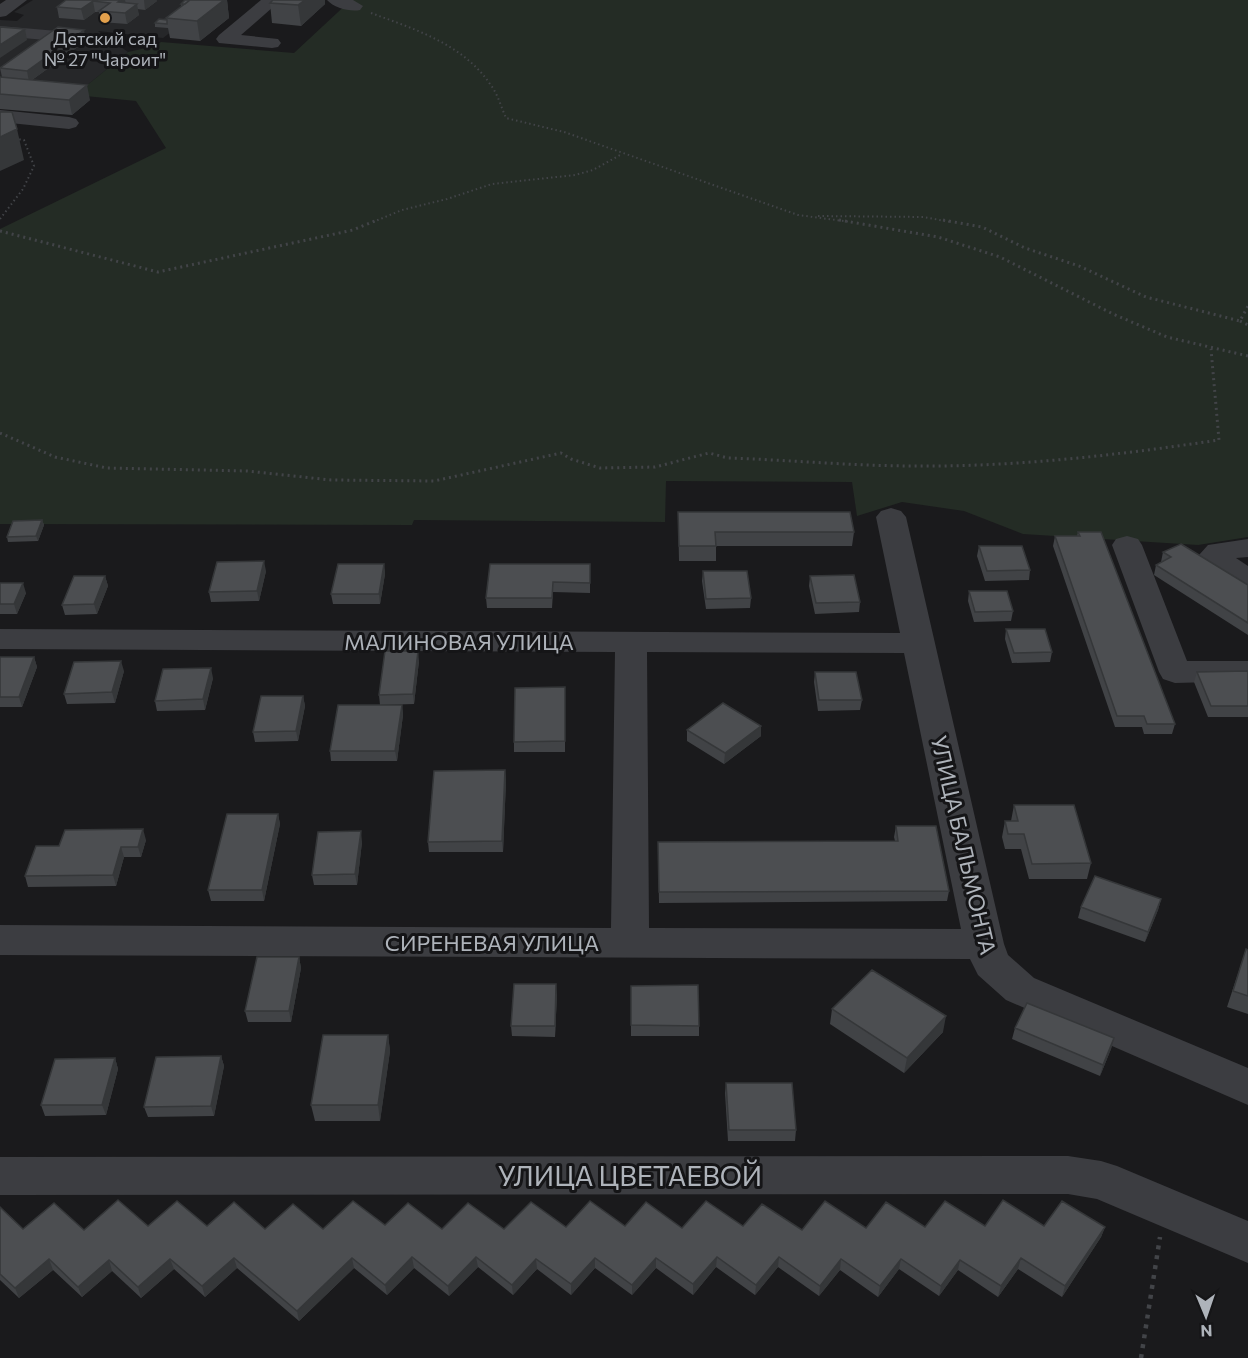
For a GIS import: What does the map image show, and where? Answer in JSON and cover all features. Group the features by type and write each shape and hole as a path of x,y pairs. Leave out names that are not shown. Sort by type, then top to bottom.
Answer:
{"street":[{"path":"0,12 18,0"},
{"path":"272,0 225,39 272,43"},
{"path":"336,0 354,6"},
{"path":"0,30 80,38"},
{"path":"25,53 51,36"},
{"path":"0,116 69,123"},
{"name":"УЛИЦА БАЛЬМОНТА","path":"891,517 984,944 992,964 1020,989 1248,1087"},
{"path":"1127,545 1175,672 1248,671"},
{"path":"1248,548 1219,551 1214,555 1219,561 1248,579"},
{"name":"МАЛИНОВАЯ УЛИЦА","path":"0,639 918,643"},
{"path":"630,943 631,642"},
{"name":"СИРЕНЕВАЯ УЛИЦА","path":"0,940 984,944"},
{"name":"УЛИЦА ЦВЕТАЕВОЙ","path":"0,1176 1068,1175 1101,1180 1248,1242"}],"path":[{"path":"354,6 431,36 458,51 490,83 506,118 564,132 798,215 882,226 938,237 1000,256 1167,337 1248,356"},
{"path":"0,219 23,189 34,166 24,140 8,138"},
{"path":"0,231 158,272 353,230 402,210 447,199 492,183 575,175 593,170 623,153"},
{"path":"798,215 923,217 982,227 1025,248 1079,266 1146,297 1248,325"},
{"path":"1240,321 1248,306"},
{"path":"0,433 55,457 107,468 247,471 331,480 434,481 561,453 571,459 600,468 655,466 709,453 728,458 914,466 1065,459 1155,450 1219,440 1211,349"},
{"path":"1141,1358 1165,1208"}],"shaded area":[{"path":"33,0 213,0 163,38 98,31 128,52 75,95 0,89 0,20 17,21 24,15 14,12"},
{"path":"351,0 1248,0 1248,537 1198,545 1023,534 964,511 902,502 857,516 852,482 666,481 665,522 414,520 412,525 0,524 0,229 166,148 136,101 75,95 128,52 155,46 161,42 294,53"}],"building":[{"path":"66,0 121,0 118,2 137,4 125,13 99,11 110,3 93,1 81,9 57,7"},
{"path":"190,0 224,0 197,21 166,18"},
{"path":"273,0 305,0 298,5 270,3"},
{"path":"159,19 167,20 167,24 155,23"},
{"path":"0,27 25,29 0,45"},
{"path":"58,27 84,30 27,71 0,68"},
{"path":"0,77 87,85 69,100 0,94"},
{"path":"0,112 12,112 17,129 0,137"},
{"path":"678,512 850,512 854,532 715,532 716,546 679,546"},
{"path":"42,520 36,536 7,537 13,521"},
{"path":"1078,532 1101,532 1175,724 1147,724 1144,716 1117,716 1055,536 1080,536"},
{"path":"1181,544 1248,585 1248,623 1156,565 1171,557 1163,552"},
{"path":"979,546 1022,546 1030,570 987,571"},
{"path":"264,561 257,591 209,592 217,562"},
{"path":"338,564 384,564 379,594 331,594"},
{"path":"490,564 590,564 590,583 553,582 552,598 486,598"},
{"path":"703,571 747,571 751,598 706,599"},
{"path":"854,575 860,602 816,603 810,576"},
{"path":"74,576 105,576 94,604 62,605"},
{"path":"0,583 23,583 14,604 0,604"},
{"path":"969,591 1007,591 1013,611 975,612"},
{"path":"1006,629 1045,629 1052,652 1014,653"},
{"path":"385,651 418,651 413,694 379,695"},
{"path":"0,657 34,657 19,697 0,697"},
{"path":"121,661 112,692 64,694 74,662"},
{"path":"211,668 203,699 155,701 163,669"},
{"path":"1248,671 1248,706 1211,706 1197,672"},
{"path":"815,672 856,672 862,700 819,700"},
{"path":"565,687 565,741 514,742 515,688"},
{"path":"261,696 303,696 296,731 253,732"},
{"path":"723,703 761,726 725,753 687,730"},
{"path":"338,705 402,705 395,751 330,751"},
{"path":"505,770 502,841 428,842 434,771"},
{"path":"1014,805 1074,805 1091,863 1032,864 1024,834 1008,834 1005,821 1018,821"},
{"path":"227,814 278,814 262,890 208,890"},
{"path":"896,826 936,826 949,891 659,892 658,842 898,841"},
{"path":"143,829 138,847 121,847 113,875 25,876 36,846 59,846 65,830"},
{"path":"361,831 355,874 312,875 318,832"},
{"path":"1095,876 1161,899 1148,932 1081,907"},
{"path":"1246,949 1248,950 1248,996 1233,991"},
{"path":"257,957 299,957 289,1011 245,1011"},
{"path":"872,970 946,1016 907,1058 832,1009"},
{"path":"514,984 556,984 555,1026 511,1026"},
{"path":"698,985 699,1026 631,1025 631,986"},
{"path":"1027,1003 1114,1038 1103,1065 1015,1028"},
{"path":"323,1035 388,1035 378,1105 311,1105"},
{"path":"221,1056 211,1106 144,1107 156,1057"},
{"path":"115,1058 102,1105 41,1105 55,1059"},
{"path":"726,1083 792,1083 796,1130 729,1130"},
{"path":"118,1200 148,1226 177,1201 207,1226 234,1202 265,1229 293,1204 323,1229 353,1201 385,1225 408,1203 442,1229 468,1203 504,1229 531,1202 566,1227 590,1201 625,1226 646,1202 682,1228 706,1201 743,1226 762,1204 802,1230 825,1201 866,1228 886,1202 925,1227 945,1201 985,1226 1003,1200 1044,1226 1062,1201 1105,1227 1065,1286 1021,1258 1001,1286 960,1260 941,1286 901,1259 880,1286 841,1259 820,1286 779,1257 756,1285 717,1257 693,1284 656,1258 632,1285 595,1258 571,1284 536,1259 512,1285 476,1257 448,1286 412,1257 385,1285 352,1258 297,1311 234,1258 202,1286 170,1259 138,1287 109,1260 78,1287 49,1259 15,1288 0,1274 0,1207 23,1229 54,1203 84,1230"}],"place":[{"name":"Детский сад № 27 \"Чароит\"","path":"105,18"}]}
